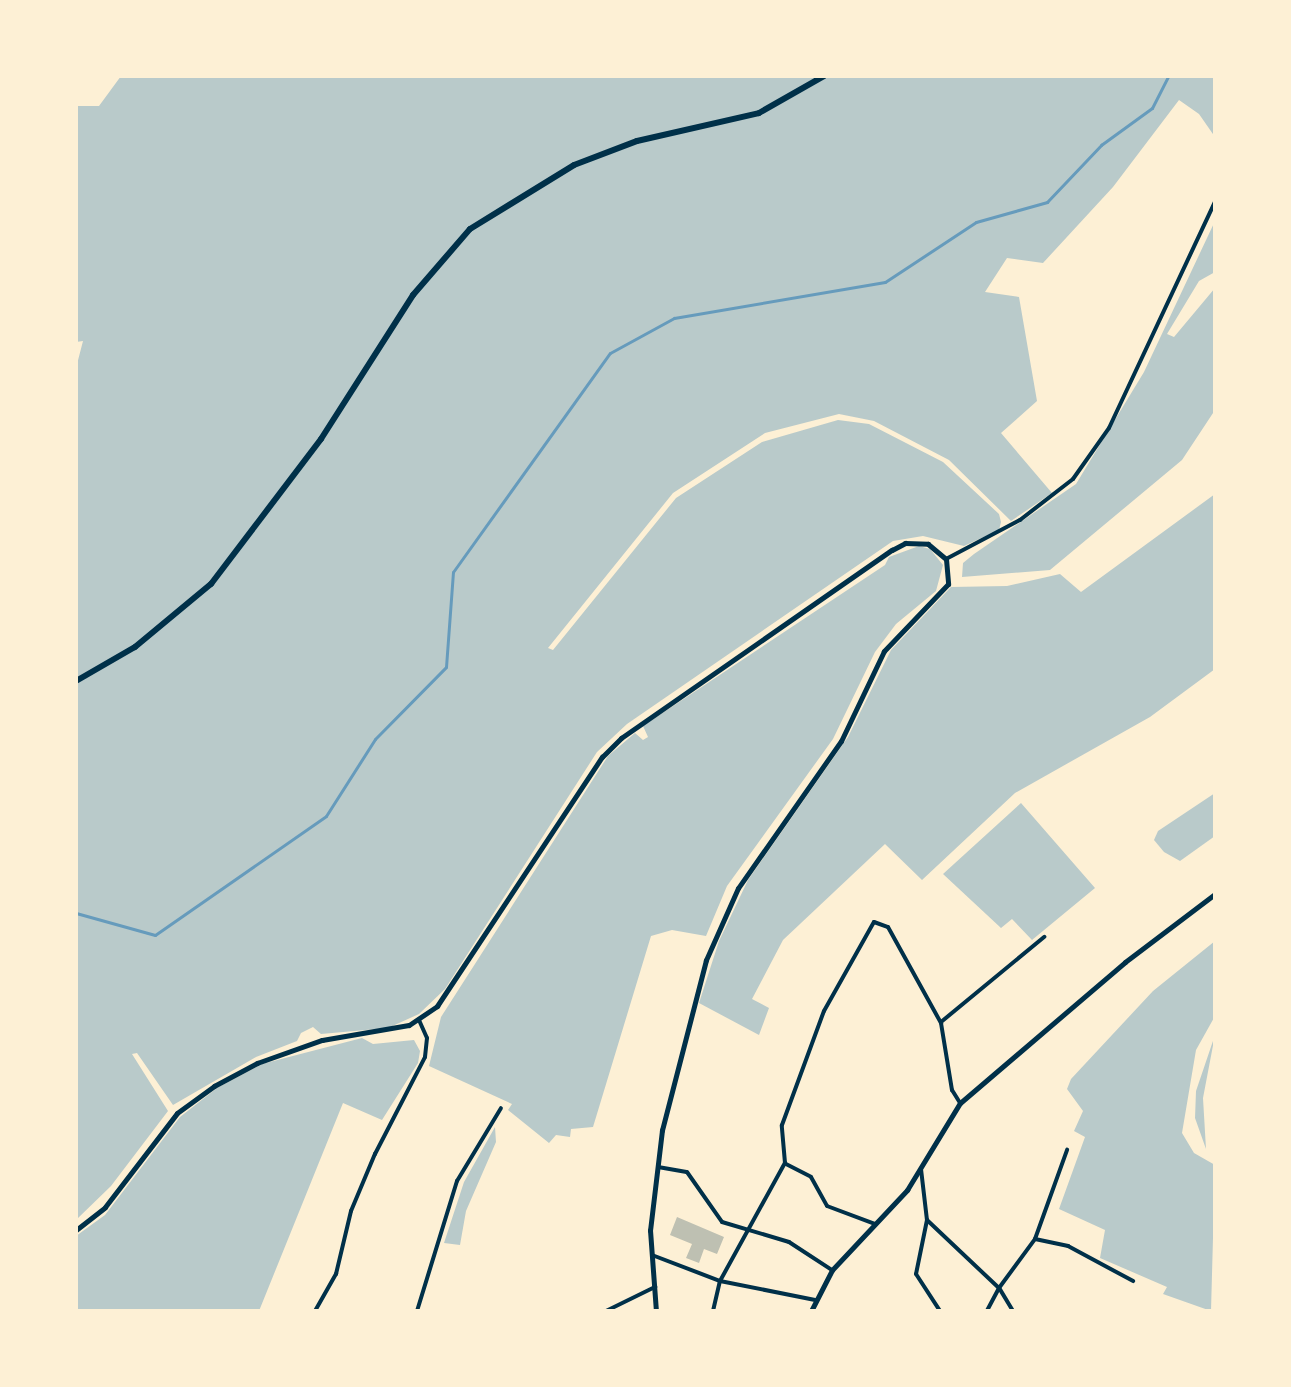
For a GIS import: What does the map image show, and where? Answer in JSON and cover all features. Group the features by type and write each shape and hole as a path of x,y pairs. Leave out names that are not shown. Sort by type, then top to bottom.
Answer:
{"main road":[{"path":"76,681 135,647 211,584 321,439 441,258 470,229 574,165 637,141 759,113 824,76"}],"street":[{"path":"946,559 1020,520 1073,479 1109,428 1215,202"},
{"path":"76,1230 113,1198 177,1113 214,1086 257,1063 322,1040 391,1031 419,1020 450,992 602,757 621,738 892,550 920,542 946,559"},
{"path":"656,1311 651,1254 657,1167 684,1039 722,919 738,888 841,741 884,651 948,584 946,559"},
{"path":"811,1311 832,1270 898,1202 960,1103 1135,953 1215,894"},
{"path":"713,1311 720,1281 785,1163 782,1125 803,1063 870,925 888,927 941,1023 952,1090 960,1103"},
{"path":"941,1023 1044,937"},
{"path":"315,1311 336,1274 351,1211 375,1154 425,1057 427,1038 419,1020"},
{"path":"417,1311 457,1181 501,1108"},
{"path":"987,1311 999,1288 1035,1239 1067,1150"},
{"path":"785,1163 811,1177 827,1206 875,1224"},
{"path":"920,1166 927,1220 916,1274 940,1311"},
{"path":"657,1167 687,1172 722,1222 747,1233 789,1242 832,1270"},
{"path":"927,1220 999,1288 1013,1311"},
{"path":"1035,1239 1068,1246 1133,1281"},
{"path":"651,1254 720,1281 815,1300"},
{"path":"606,1311 655,1287"}],"shaded area":[{"path":"121,76 1215,76 1215,137 1199,114 1179,100 1113,187 1043,263 1007,258 985,292 1019,297 1037,401 1001,433 1052,493 1011,521 949,460 874,421 839,414 765,433 673,493 548,648 553,650 676,498 762,442 838,420 869,424 943,462 999,514 1001,522 999,530 964,546 923,536 893,541 627,724 597,752 445,989 419,1014 388,1028 321,1034 313,1027 301,1033 297,1041 256,1057 173,1105 137,1053 132,1054 168,1111 111,1186 76,1220 76,368 83,341 76,342 76,106 99,106"},
{"path":"1215,221 1215,272 1199,281 1167,334 1174,337 1215,288 1215,410 1182,460 1050,570 962,577 963,563 974,554 1076,484 1144,372"},
{"path":"1215,494 1215,669 1150,717 1015,793 922,880 885,844 783,940 752,999 769,1008 759,1035 699,1003 719,941 748,880 848,737 891,650 951,587 1007,586 1060,574 1081,592"},
{"path":"919,546 930,549 943,565 936,591 896,624 875,652 833,739 727,886 706,936 672,930 651,936 593,1127 571,1129 570,1137 556,1135 549,1143 508,1110 512,1104 429,1066 441,1017 608,756 635,733 643,740 648,737 643,726 885,565 889,557"},
{"path":"1215,793 1215,836 1180,861 1164,852 1154,840 1158,831"},
{"path":"1021,803 1095,888 1032,940 1012,919 1001,928 943,874"},
{"path":"1215,941 1215,1016 1196,1050 1182,1133 1194,1153 1215,1165 1211,1311 1163,1294 1167,1287 1100,1258 1105,1230 1059,1209 1085,1137 1074,1131 1083,1111 1067,1089 1071,1079 1153,991"},
{"path":"1215,1035 1203,1098 1206,1149 1195,1118 1196,1091"},
{"path":"362,1038 373,1044 414,1040 420,1051 418,1063 382,1120 343,1103 259,1311 76,1311 76,1236 105,1215 180,1117 217,1088 262,1064"},
{"path":"495,1127 496,1142 466,1211 460,1245 444,1243 464,1182"}],"building":[{"path":"677,1217 724,1237 717,1254 704,1249 699,1263 686,1258 692,1244 670,1235"}],"waterway":[{"path":"76,913 155,935 326,816 375,739 446,667 453,572 610,353 674,318 885,282 976,222 1047,202 1101,145 1152,108 1168,76"}]}
